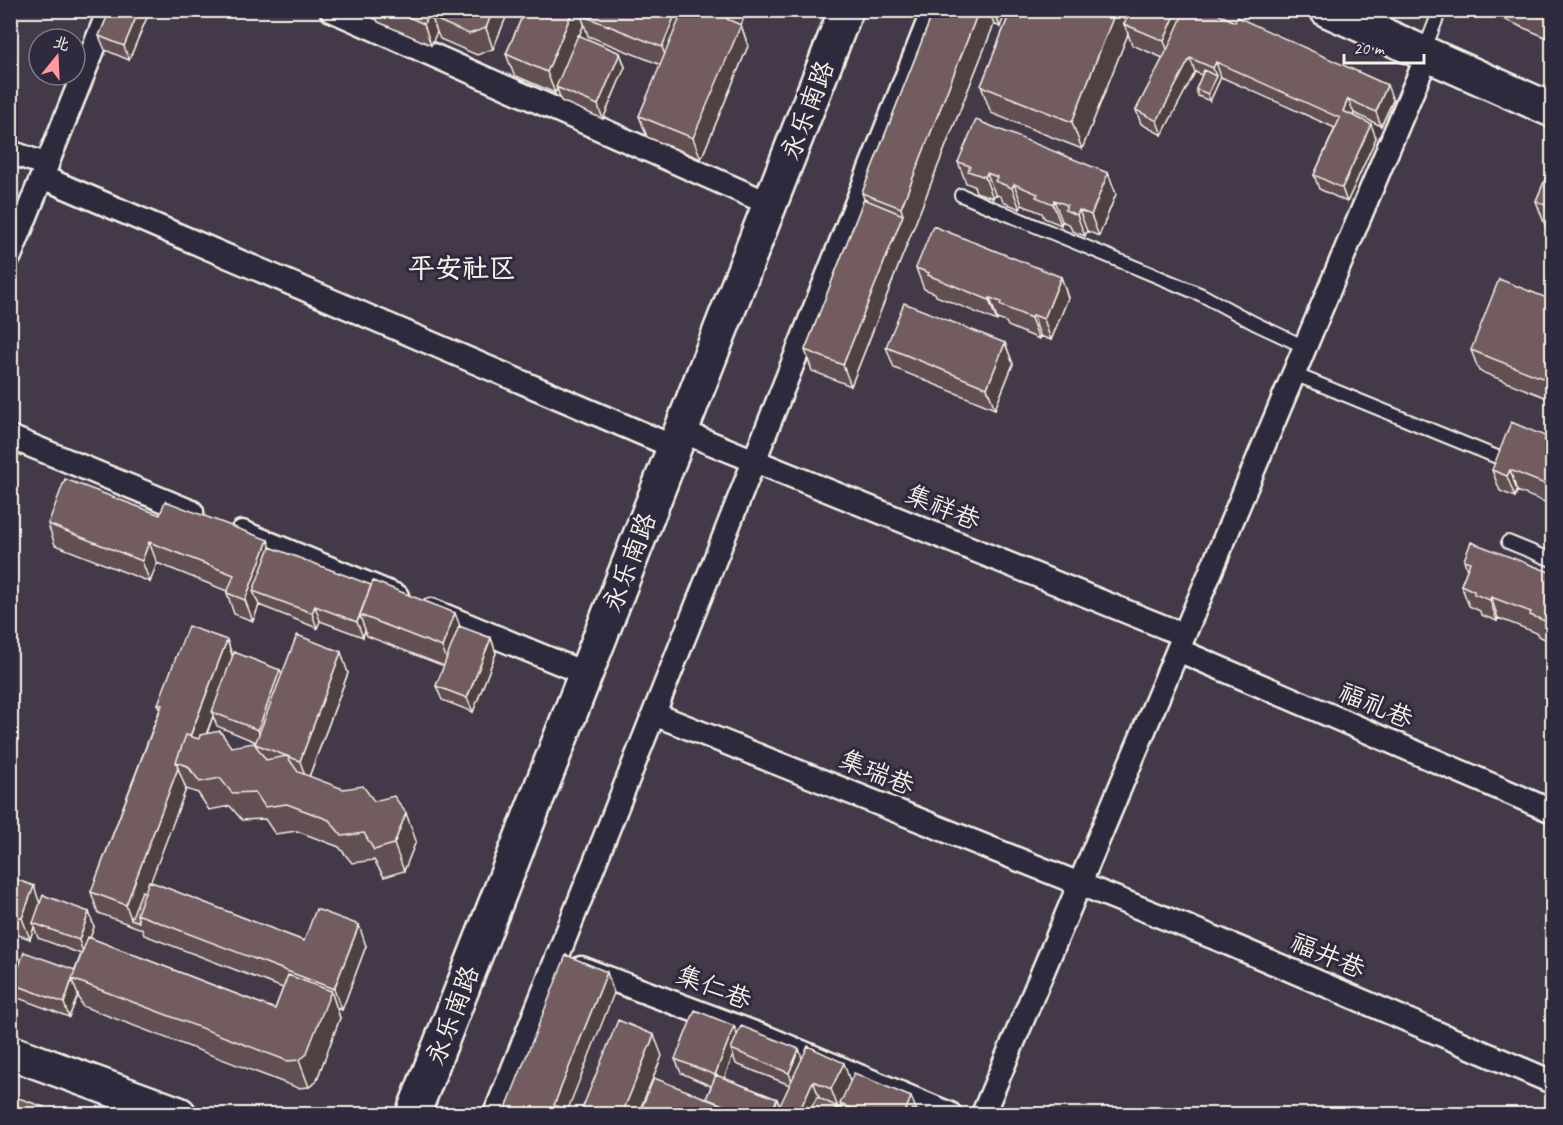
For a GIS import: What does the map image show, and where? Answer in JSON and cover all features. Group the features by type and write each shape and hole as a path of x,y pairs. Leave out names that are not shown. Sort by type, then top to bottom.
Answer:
{"main road":[{"name":"永乐南路","path":"413,1114 846,10"},
{"path":"1327,10 1552,110"},
{"path":"10,1052 179,1114"}],"street":[{"path":"10,256 109,10"},
{"path":"331,10 770,204"},
{"path":"495,1114 933,10"},
{"path":"982,1114 1294,374 1426,53"},
{"name":"集祥巷","path":"10,152 45,171 678,439 754,461 1181,643"},
{"path":"10,437 586,674"},
{"name":"福礼巷","path":"1181,643 1552,812"},
{"name":"集瑞巷","path":"654,714 1080,884"},
{"name":"福井巷","path":"1080,884 1220,940 1552,1082"},
{"name":"集仁巷","path":"557,959 768,1038 950,1114"}],"lane":[{"path":"1426,53 1440,10"},
{"path":"961,195 1202,295 1254,323 1305,346"},
{"path":"1294,374 1497,457"},
{"path":"1508,542 1552,560"}],"building":[{"path":"110,10 139,10 124,46 99,36"},
{"path":"393,10 430,10 424,24"},
{"path":"435,10 493,10 486,28 469,34 432,18"},
{"path":"525,10 573,10 547,72 506,54"},
{"path":"583,10 677,10 662,47 581,15"},
{"path":"683,10 730,10 727,19 741,25 693,138 639,116"},
{"path":"934,10 979,10 901,208 862,193"},
{"path":"1011,10 1116,10 1072,122 981,86"},
{"path":"1130,10 1177,10 1164,41 1124,24"},
{"path":"1185,10 1210,10 1235,22 1237,17 1387,85 1376,112 1348,99 1343,111 1371,124 1342,188 1314,175 1340,118 1216,62 1213,68 1190,58 1157,121 1136,110"},
{"path":"1537,10 1552,10 1552,17"},
{"path":"578,35 620,53 598,105 556,87"},
{"path":"1204,70 1216,76 1208,94 1196,89"},
{"path":"976,120 1108,173 1091,215 1079,210 1077,215 1065,210 1067,205 1054,200 1053,204 1036,197 1038,194 1014,184 1012,188 995,181 997,177 987,173 985,177 968,171 970,166 958,162"},
{"path":"1552,163 1552,208 1536,201"},
{"path":"864,199 903,215 843,365 805,350"},
{"path":"933,226 1061,277 1044,319 1033,315 1031,318 1000,305 1001,302 990,298 989,300 916,268"},
{"path":"1499,279 1552,300 1552,382 1471,350"},
{"path":"904,303 1005,343 987,388 886,347"},
{"path":"1511,422 1552,439 1552,487 1510,470 1507,476 1492,470"},
{"path":"65,479 160,515 165,501 268,540 245,600 227,593 234,575 149,542 142,561 48,524"},
{"path":"1471,542 1552,573 1552,624 1530,615 1531,612 1491,597 1490,600 1474,594 1474,591 1461,585 1470,562 1464,560"},
{"path":"270,547 371,585 357,622 315,606 312,613 253,591"},
{"path":"373,581 455,613 442,647 360,615"},
{"path":"188,626 227,640 190,736 186,735 176,762 178,768 126,905 91,892 162,705 158,704"},
{"path":"459,626 491,638 467,698 436,686"},
{"path":"297,635 341,652 300,761 255,744"},
{"path":"234,652 280,670 258,730 212,712"},
{"path":"220,731 231,747 254,743 266,760 287,756 298,772 343,789 363,786 374,801 394,796 406,813 394,844 374,850 364,833 342,836 329,820 287,804 265,807 255,792 232,793 220,778 200,782 188,766 176,762 186,735 199,739 200,735"},
{"path":"10,877 34,886 22,918 10,914"},
{"path":"149,881 304,941 316,909 359,925 334,989 137,914"},
{"path":"142,891 145,892 137,914 139,922 131,919"},
{"path":"43,895 89,912 79,940 33,923"},
{"path":"88,937 275,1009 288,975 331,991 306,1055 299,1060 288,1061 72,979"},
{"path":"10,946 15,947 10,960"},
{"path":"24,952 75,970 64,1003 13,984"},
{"path":"566,955 607,972 554,1105 579,1114 506,1114 506,1108"},
{"path":"695,1010 734,1026 715,1075 675,1059"},
{"path":"618,1020 654,1035 622,1114 580,1114"},
{"path":"741,1026 799,1049 789,1073 731,1049"},
{"path":"808,1046 844,1063 831,1089 813,1081 798,1114 776,1114"},
{"path":"854,1073 911,1097 904,1114 866,1114 840,1104"},
{"path":"716,1075 777,1099 770,1114 746,1114 706,1099"},
{"path":"654,1078 746,1114 639,1114"},
{"path":"10,1095 44,1107 41,1114 10,1114"},
{"path":"817,1097 836,1106 832,1114 808,1114"},
{"path":"65,1108 84,1114 63,1114"},
{"path":"912,1109 925,1114 910,1114"},
{"path":"927,1109 940,1114 925,1114"}],"district":[{"name":"平安社区","path":"462,268"}]}
